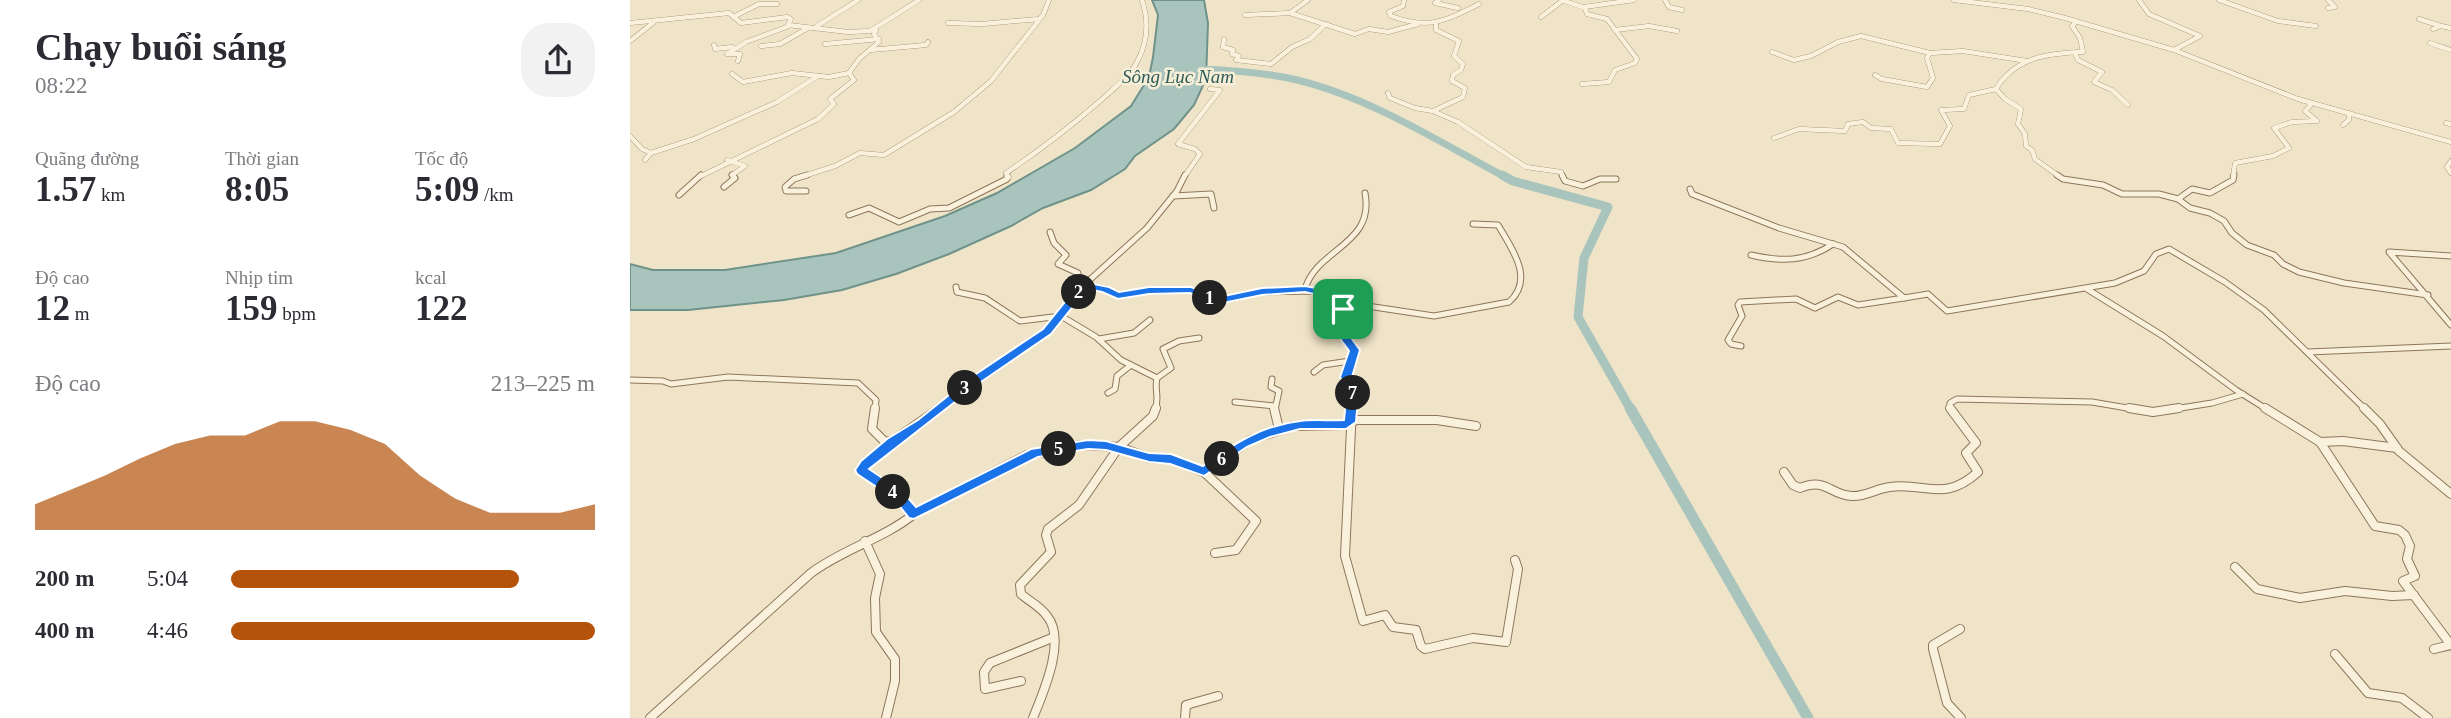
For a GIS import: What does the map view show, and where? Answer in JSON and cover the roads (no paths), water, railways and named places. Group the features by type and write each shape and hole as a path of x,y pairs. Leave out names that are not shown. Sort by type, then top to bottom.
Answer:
{"street":[{"path":"761,46 780,44 858,0"},
{"path":"714,45 715,49 748,44 789,26 849,33 876,30 894,14 919,0"},
{"path":"806,191 786,191 785,187 796,179 835,166 860,153 884,155 965,104 991,81 1046,10 1049,0"},
{"path":"849,215 872,209 899,222 930,209 949,208 1007,179 1009,177 1006,173 1054,141 1113,89 1137,63 1147,34 1147,15 1142,0"},
{"path":"1245,15 1290,13 1308,0"},
{"path":"1405,0 1403,6 1391,11 1389,15 1418,24 1436,25 1479,4"},
{"path":"1439,0 1435,3 1458,8"},
{"path":"1541,17 1562,0 1584,8 1634,0"},
{"path":"1665,0 1668,7 1682,10"},
{"path":"1954,0 2028,9 2076,22 2174,50 2274,91 2451,142"},
{"path":"2139,0 2149,14 2200,36 2174,50"},
{"path":"2219,0 2263,18 2316,26"},
{"path":"2328,0 2335,7 2328,8"},
{"path":"735,16 750,5 766,2 777,4"},
{"path":"2027,3 2028,9"},
{"path":"1582,84 1609,82 1616,69 1636,62 1636,58 1607,19 1587,14 1584,8"},
{"path":"630,23 729,13 735,16 738,22 744,23 788,18 791,19 789,26"},
{"path":"1290,13 1298,18 1326,24 1340,32 1355,34 1369,29 1388,32 1418,24"},
{"path":"948,23 981,26 1002,21 1039,19"},
{"path":"2419,19 2451,28"},
{"path":"630,41 654,22"},
{"path":"1774,138 1799,129 1845,131 1848,124 1863,122 1871,128 1892,130 1900,144 1937,145 1944,141 1950,126 1941,110 1963,109 1969,95 1996,89 2003,77 2027,61 2053,52 2083,52 2080,38 2072,26 2076,22"},
{"path":"1224,39 1223,47 1233,50 1232,54 1239,56 1235,60 1271,64 1292,47 1311,38 1326,24"},
{"path":"1433,111 1463,97 1465,88 1452,81 1453,75 1461,70 1462,64 1454,56 1459,41 1436,30 1436,25"},
{"path":"1615,30 1649,26 1677,31"},
{"path":"2433,29 2441,26"},
{"path":"876,30 874,34 879,39"},
{"path":"1772,52 1784,59 1796,60 1811,56 1840,41 1861,36 1930,53 1964,51 2027,61"},
{"path":"825,44 879,39"},
{"path":"732,74 743,82 792,73 838,76 849,73 859,59 879,43 879,39"},
{"path":"870,50 912,47 926,45 928,42"},
{"path":"2430,43 2451,51"},
{"path":"733,47 727,54 740,54 738,61"},
{"path":"1875,75 1882,79 1927,87 1933,78 1926,55 1930,53"},
{"path":"2075,53 2078,60 2102,72 2094,82 2112,90 2127,104"},
{"path":"679,195 698,180 699,176 727,160 818,119 834,104 830,99 854,80 849,73"},
{"path":"645,160 650,153 714,131 780,101 791,90 818,76"},
{"path":"914,514 898,495 862,470 865,464 974,381 1034,342 1061,316 1082,288 1133,243 1173,196 1200,153 1195,149 1180,146 1179,142 1220,90 1210,89"},
{"path":"1996,89 2005,99 2021,109 2018,124 2035,159 2063,179 2100,185 2122,194 2159,194 2178,199 2190,208 2210,213 2224,221 2231,232 2245,243 2274,255 2277,262 2297,273 2428,295"},
{"path":"1388,93 1391,99 1420,110 1433,111 1458,122 1528,168 1560,172 1565,181 1582,187 1600,180 1616,179"},
{"path":"2178,199 2192,189 2210,192 2233,180 2235,163 2273,156 2289,148 2274,128 2293,122 2317,121 2305,111 2310,106 2309,102"},
{"path":"2343,125 2349,120 2349,113"},
{"path":"630,136 642,149 650,153"},
{"path":"724,187 735,178 732,175 745,166 727,160"},
{"path":"2451,161 2447,167 2451,173"},
{"path":"1690,190 1692,194 1779,228 1833,244 1857,257 1904,298"},
{"path":"1305,289 1309,279 1335,250 1348,244 1361,229 1367,203 1364,192"},
{"path":"1173,196 1211,194 1214,208"},
{"path":"1343,309 1354,304 1434,316 1476,306 1509,302 1517,295 1523,276 1514,253 1498,225 1473,224"},
{"path":"1049,232 1054,243 1066,255 1058,264 1079,274 1082,288"},
{"path":"1751,255 1773,261 1808,258 1822,253 1833,244"},
{"path":"1741,346 1731,344 1728,340 1742,316 1738,305 1740,302 1799,299 1815,308 1838,297 1858,305 1928,294 1947,311 1951,311 2127,280 2147,268 2156,254 2169,249 2255,303 2380,424 2397,448 2451,494"},
{"path":"2451,256 2389,252 2451,325"},
{"path":"956,287 958,293 985,298 1017,320 1061,316 1099,339 1110,351 1131,365 1157,377"},
{"path":"1082,288 1105,289 1118,296 1149,291 1191,290 1218,301 1262,292 1305,289 1321,292 1343,309 1349,324 1346,340 1354,350 1346,379 1353,388 1349,422 1352,428 1345,555 1361,620 1385,615 1393,627 1416,630 1421,646 1425,649 1473,638 1506,642 1517,579 1515,559"},
{"path":"2086,289 2163,336 2243,394 2320,442 2375,526 2399,530 2407,540 2410,546 2407,559 2415,576 2403,582 2451,645 2434,649"},
{"path":"1099,339 1127,336 1145,327 1150,320"},
{"path":"1034,718 1049,679 1055,649 1049,617 1021,594 1020,585 1051,552 1052,546 1046,535 1048,529 1075,510 1119,447 1156,411 1159,401 1155,385 1157,377 1171,368 1163,349 1179,341 1199,338"},
{"path":"2308,352 2451,346"},
{"path":"1314,372 1323,365 1350,361"},
{"path":"1108,393 1115,389 1116,376 1131,365"},
{"path":"630,380 663,381 671,384 740,377 858,383 876,400 872,429 884,440 891,442"},
{"path":"1272,379 1271,387 1279,391 1274,406 1279,429"},
{"path":"1784,472 1793,485 1800,488 1812,483 1821,484 1852,496 1892,486 1933,491 1965,484 1978,472 1966,453 1976,443 1950,410 1950,402 1957,399 2092,402 2153,412 2212,403 2243,394"},
{"path":"1236,402 1274,406"},
{"path":"1204,472 1250,440 1279,429 1300,425 1343,425 1357,420 1446,420 1476,426"},
{"path":"2320,442 2343,441 2397,448"},
{"path":"650,718 723,657 811,572 1027,455 1088,444 1119,447 1149,458 1171,459 1204,472 1256,521 1238,548 1215,553"},
{"path":"865,541 880,574 875,598 876,632 895,659 895,681 886,718"},
{"path":"2235,567 2257,589 2300,598 2345,591 2392,596 2414,595"},
{"path":"1960,629 1933,645 1933,649 1947,704 1961,718"},
{"path":"1021,681 985,689 984,672 990,663 1052,638"},
{"path":"2335,654 2368,693 2402,698 2428,718"},
{"path":"1185,718 1186,705 1218,696"}],"water":[{"name":"Sông Lục Nam","path":"1152,0 1204,0 1208,23 1206,79 1194,105 1174,129 1135,156 1125,169 1091,190 1043,208 1011,226 949,254 842,290 784,300 688,310 630,310 630,264 653,270 725,270 836,253 945,216 997,193 1075,148 1131,106 1149,77 1158,15"}],"waterway":[{"path":"1196,69 1272,75 1324,88 1378,109 1505,177"},
{"path":"1502,175 1513,181 1608,207 1584,258 1578,317 1631,410"},
{"path":"1630,408 1808,718"}]}
